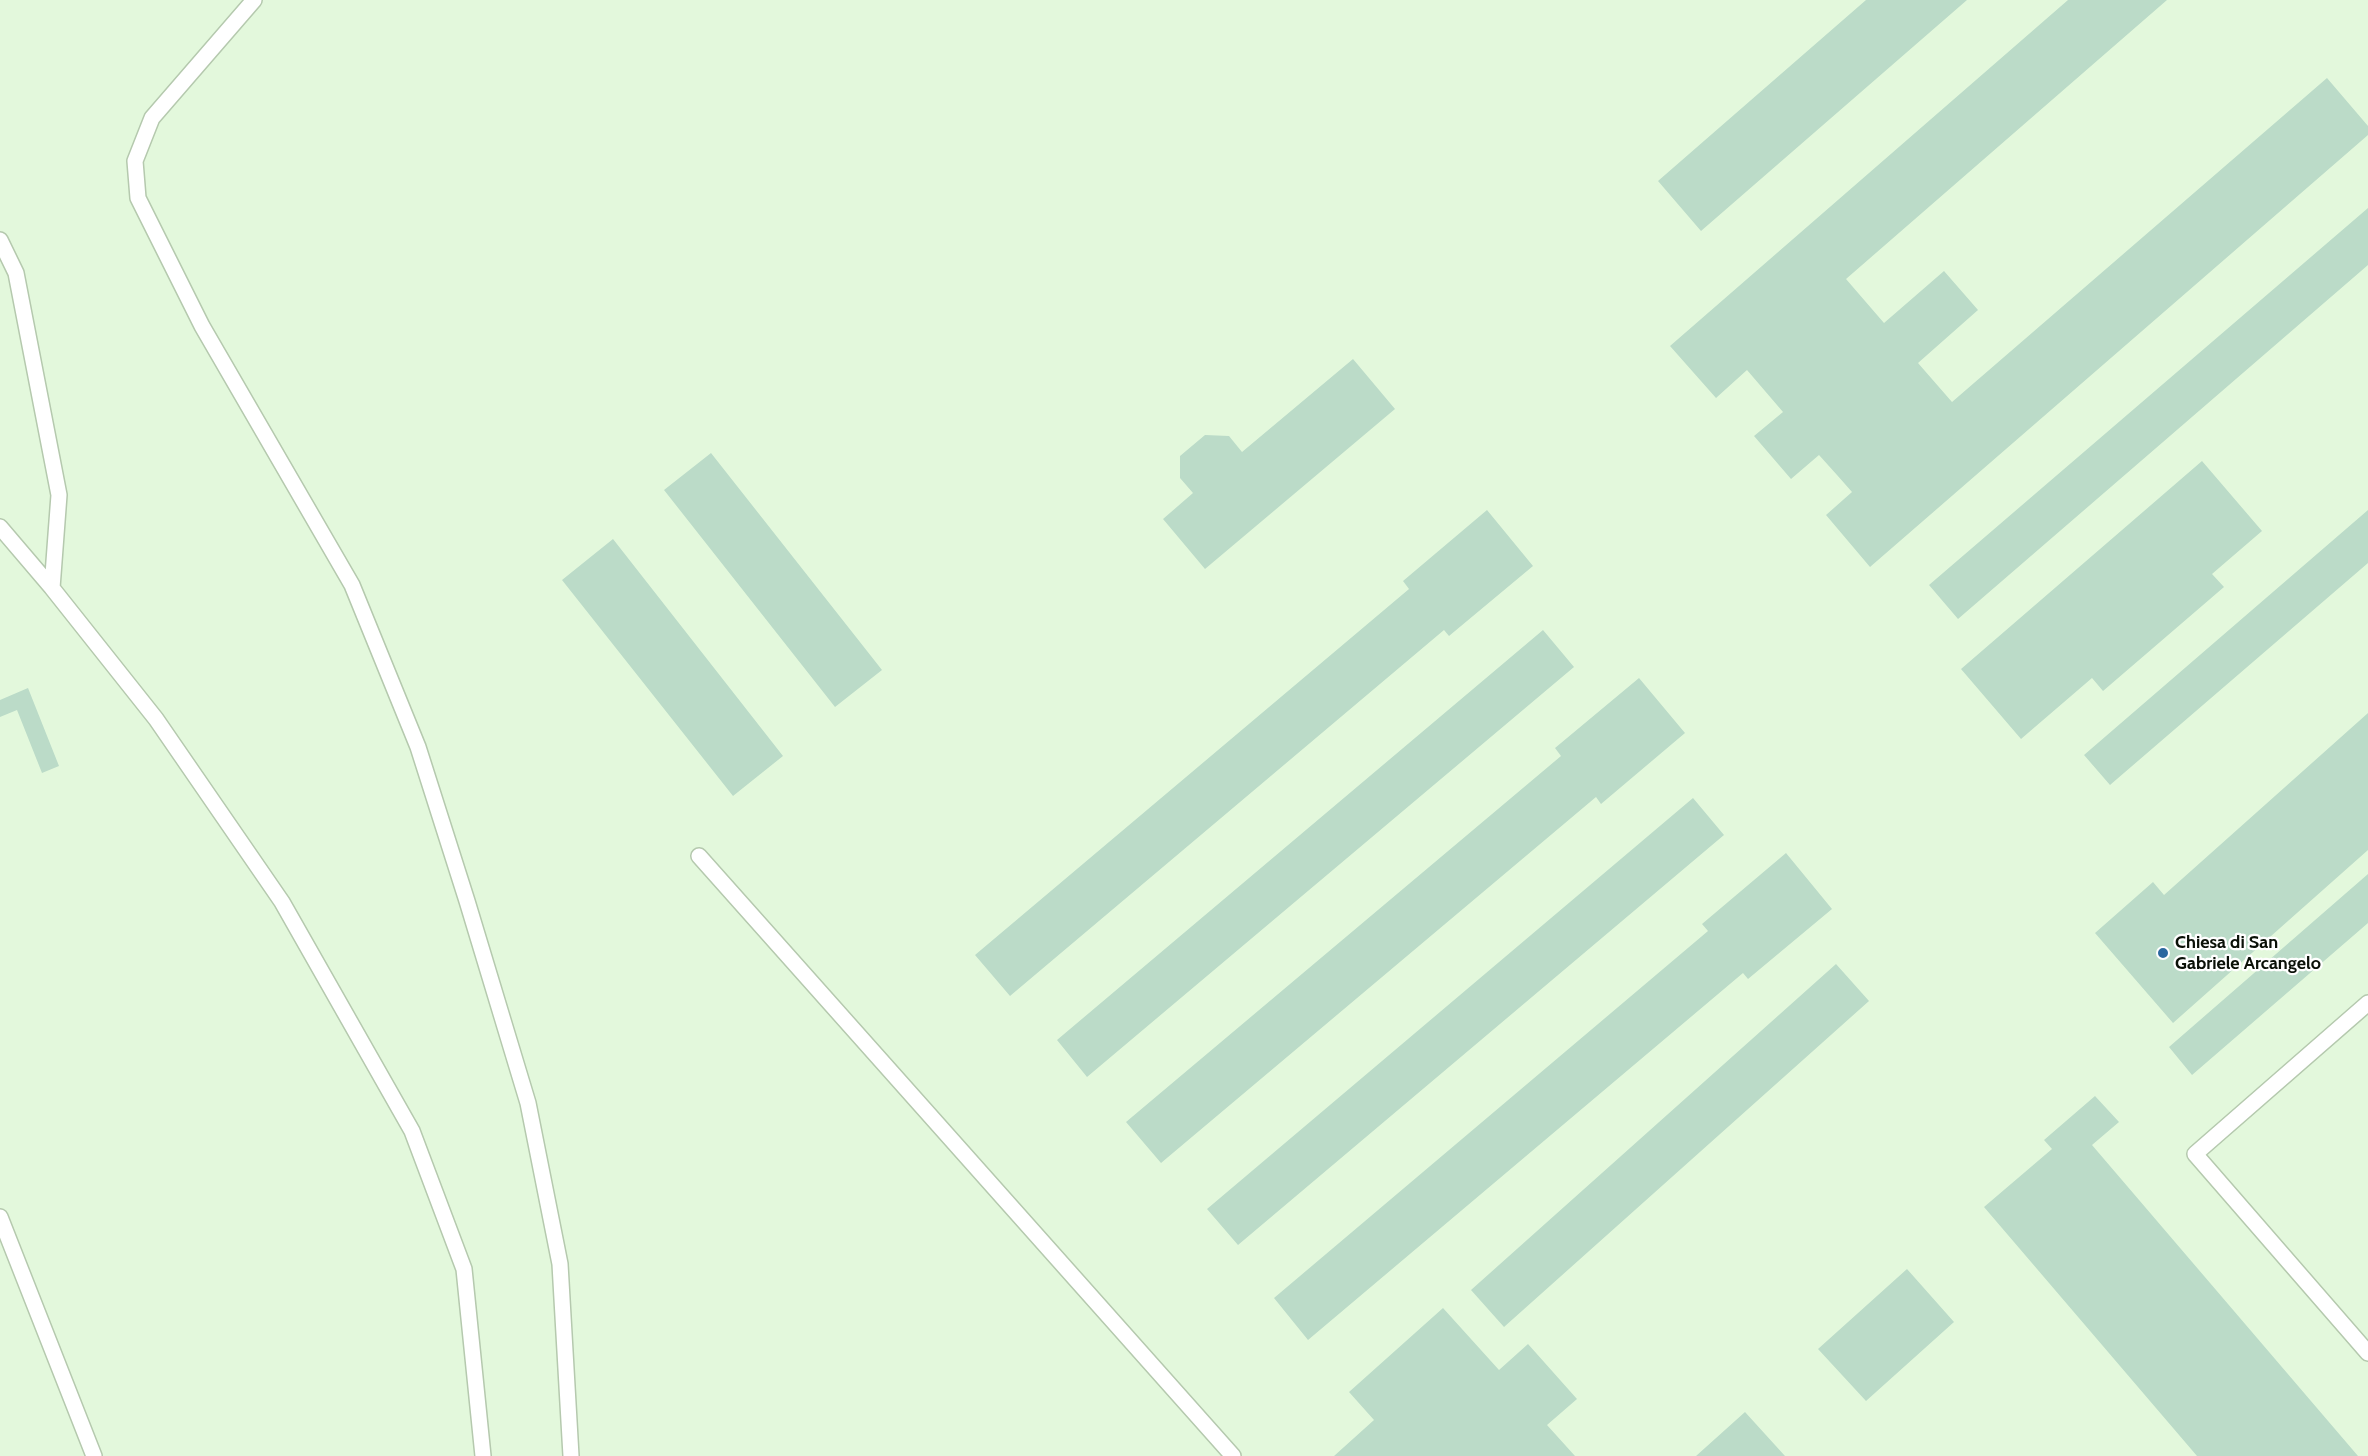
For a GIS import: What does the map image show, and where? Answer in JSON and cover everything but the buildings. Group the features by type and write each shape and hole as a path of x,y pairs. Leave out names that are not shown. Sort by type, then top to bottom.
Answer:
{"lane":[{"path":"254,0 152,118 135,161 138,198 202,326 352,585 417,747 467,901 528,1103 560,1264 571,1456"},
{"path":"0,240 16,273 59,495 52,588"},
{"path":"0,527 52,588 156,719 282,902 412,1131 464,1269 483,1456"},
{"path":"699,856 1233,1456"},
{"path":"2368,1003 2195,1154 2368,1353"},
{"path":"0,1217 94,1456"}],"place":[{"name":"Chiesa di San Gabriele Arcangelo","path":"2163,953"}]}
